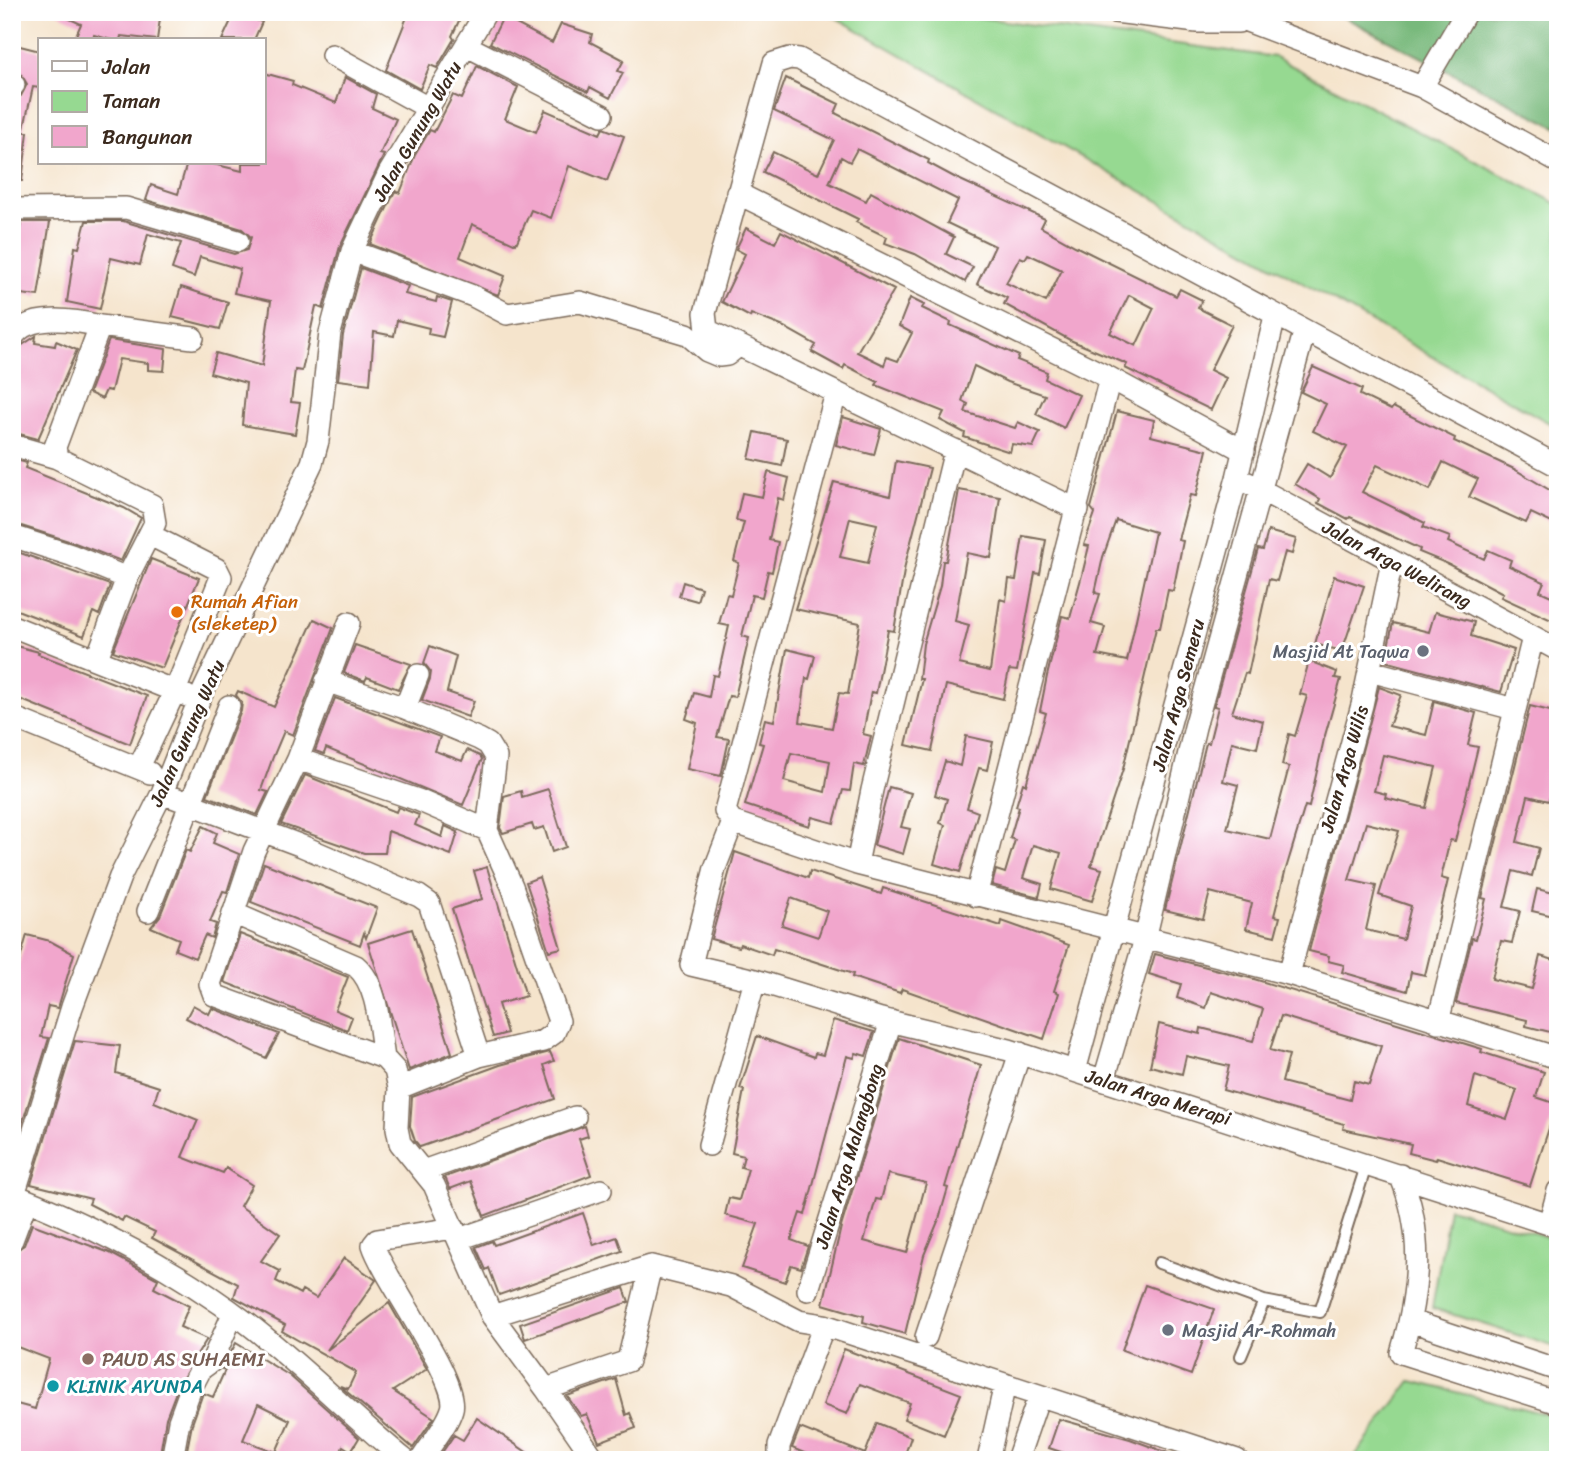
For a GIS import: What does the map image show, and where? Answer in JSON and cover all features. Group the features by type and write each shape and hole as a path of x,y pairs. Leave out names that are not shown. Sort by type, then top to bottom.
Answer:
{"street":[{"name":"Jalan Gunung Watu","path":"12,1240 18,1196 72,1007 120,877 165,787 199,700 312,463 318,441 330,333 352,251 388,173 430,109 486,12"},
{"path":"1115,12 1197,22 1251,22"},
{"path":"1223,12 1422,87 1558,162"},
{"path":"1422,87 1466,12"},
{"path":"467,46 602,115"},
{"path":"332,55 430,109"},
{"path":"1078,510 737,347 707,330 705,322 737,193 774,64 790,58 799,60 1304,333 1558,466"},
{"path":"737,193 1110,378 1244,451"},
{"path":"12,209 126,208 238,242"},
{"path":"352,251 473,296 507,314 580,302 687,334 707,351 719,356 727,355 737,347"},
{"name":"Jalan Arga Semeru","path":"1075,1071 1237,478 1275,316"},
{"path":"12,339 17,329 24,325 61,320 193,338"},
{"path":"57,458 55,447 100,326"},
{"name":"Jalan Arga Semeru","path":"1104,1080 1145,939 1195,727 1304,333"},
{"path":"976,896 1110,378"},
{"path":"836,393 725,811 733,822 857,864 1289,974 1558,1058"},
{"path":"12,445 57,458 152,505 155,523 127,578 97,658"},
{"path":"857,864 872,790 954,450"},
{"name":"Jalan Arga Welirang","path":"1237,478 1558,650"},
{"path":"12,536 71,555 127,578"},
{"path":"139,767 175,691 221,574 217,569 150,536"},
{"name":"Jalan Arga Wilis","path":"1289,974 1370,671 1392,562"},
{"path":"349,623 298,758 262,833 209,984 214,995 384,1058 395,1070 399,1088 397,1128 406,1155 424,1171 457,1234 492,1316 595,1460"},
{"path":"12,625 199,700"},
{"path":"1438,1022 1533,636"},
{"path":"1370,671 1514,709"},
{"path":"405,708 418,675"},
{"path":"326,681 405,708 479,739 493,750 496,757 488,830 512,886 559,1021 549,1038 479,1056 399,1088"},
{"path":"148,911 229,706"},
{"path":"12,717 139,767 190,804 314,851 419,896 429,903 479,1056"},
{"path":"298,758 418,800 488,830"},
{"name":"Jalan Arga Merapi","path":"733,822 715,869 691,965 1020,1054 1554,1225"},
{"path":"233,913 356,966 363,972 372,995 384,1058"},
{"path":"709,1145 754,980"},
{"name":"Jalan Arga Malangbong","path":"808,1290 891,1021"},
{"path":"926,1337 1020,1054"},
{"path":"424,1171 575,1117"},
{"path":"1399,1175 1410,1200 1417,1236 1418,1272 1411,1321 1401,1353 1558,1403"},
{"path":"421,1460 451,1412 452,1396 414,1318 373,1245 377,1240 457,1234 601,1190"},
{"path":"1554,1225 1558,1191"},
{"path":"18,1196 157,1262 233,1314 326,1389 405,1460"},
{"path":"492,1316 651,1266 732,1286 799,1321 824,1325 1237,1460"},
{"path":"546,1389 628,1361 651,1266"},
{"path":"172,1460 179,1421 191,1388 201,1369 212,1361 233,1314"},
{"path":"1411,1321 1558,1370"},
{"path":"779,1460 779,1446 824,1325"},
{"path":"988,1460 1005,1384"},
{"path":"1017,1460 1039,1396"}],"lane":[{"path":"1159,1263 1264,1301 1320,1312 1367,1163"},
{"path":"1241,1356 1264,1301"}],"green space":[{"path":"826,12 937,12 1275,57 1558,204 1558,428"},
{"path":"1334,12 1541,12 1558,20 1558,128"},
{"path":"1449,1208 1558,1240 1558,1348 1432,1308"},
{"path":"1411,1381 1558,1417 1558,1460 1352,1460"}],"building":[{"path":"55,12 161,12 157,38 104,38 94,35 92,38 75,38 81,24"},
{"path":"235,12 262,22 255,38 223,38"},
{"path":"409,12 463,12 452,36 454,39 437,68 430,65 420,89 386,70"},
{"path":"503,17 552,43 561,24 592,34 590,42 624,60 618,71 623,73 610,98 590,87 588,92 490,43"},
{"path":"12,44 38,50 38,88 33,87 23,132 28,132 22,181 12,181 12,98 21,96 27,84 21,74 12,72"},
{"path":"477,66 518,87 505,119 536,132 545,110 600,134 603,128 624,136 607,181 569,166 551,218 531,210 516,244 472,224 460,257 505,276 498,295 370,244 395,191 400,193 415,155 430,130 434,132 453,95 462,99"},
{"path":"266,74 293,81 292,85 336,103 345,77 376,94 372,108 396,119 380,154 384,155 340,246 323,309 316,306 302,371 295,370 291,402 300,403 295,434 242,425 246,383 210,373 216,353 262,366 271,301 234,293 240,269 200,257 194,277 172,269 181,243 148,234 140,265 111,258 100,309 67,302 75,247 79,248 86,221 123,221 234,254 247,250 251,237 242,229 146,200 151,185 178,194 187,164 213,164 242,171 242,164 266,164"},
{"path":"786,78 839,104 835,113 929,160 928,163 956,178 1045,219 1041,227 1075,246 1176,296 1180,289 1202,300 1198,308 1232,325 1210,370 1226,378 1211,410 1125,368 1127,364 1070,340 1004,304 1007,298 977,284 995,246 947,223 958,200 857,149 850,162 841,157 829,183 866,201 871,192 954,237 946,254 973,267 965,282 915,254 885,243 887,237 856,222 858,219 763,172 773,152 818,174 834,140 774,111","holes":["1028,254 1062,270 1046,302 1006,283 1020,257 1025,259","1129,295 1154,308 1136,346 1110,333"]},
{"path":"21,222 50,222 38,296 12,293 12,270 15,271"},
{"path":"746,228 775,243 781,231 894,290 857,352 884,365 887,357 898,361 912,333 899,326 910,298 924,305 922,308 951,322 950,325 1019,356 1017,360 1047,372 1045,379 1079,395 1064,428 1036,414 1045,395 1007,382 974,366 962,401 968,404 965,412 1015,428 1018,422 1040,432 1033,447 1012,444 1010,452 964,437 965,433 940,420 944,412 876,385 878,382 845,365 843,369 812,352 816,345 784,327 751,314 750,317 722,302 745,254 736,249"},
{"path":"361,268 408,286 405,294 436,302 437,297 452,302 443,337 428,334 429,328 397,320 394,336 374,332 370,384 338,380 343,335"},
{"path":"181,287 228,302 220,329 172,317"},
{"path":"36,336 35,343 55,346 56,341 77,350 38,439 12,432 12,352"},
{"path":"109,340 166,349 164,371 148,370 148,363 119,359 111,391 106,390 102,399 89,393"},
{"path":"1313,367 1362,389 1360,395 1391,410 1393,407 1455,438 1454,441 1514,469 1558,495 1558,526 1531,513 1526,523 1469,497 1478,479 1443,462 1430,490 1377,465 1362,492 1425,523 1423,527 1450,537 1448,542 1484,559 1488,550 1511,560 1509,566 1544,582 1540,591 1558,599 1558,623 1501,597 1503,593 1419,552 1420,549 1350,517 1348,519 1318,503 1320,499 1295,484 1307,464 1330,478 1347,447 1313,431 1326,404 1301,392"},
{"path":"1117,411 1154,420 1151,436 1207,450 1196,496 1190,495 1178,540 1183,541 1173,591 1168,590 1160,628 1156,628 1123,769 1091,866 1102,869 1092,901 1051,889 1061,853 1033,845 1023,878 1042,884 1039,897 992,885 996,870 1005,873 1015,840 1010,838 1019,807 1016,806 1023,783 1026,785 1046,713 1040,711 1062,616 1070,618 1082,575 1089,546 1084,545 1095,513 1091,508","holes":["1116,520 1155,532 1127,661 1097,655 1105,627 1091,623 1100,594 1095,593 1103,557"]},
{"path":"843,417 881,429 874,455 836,445"},
{"path":"755,432 787,439 782,466 749,459"},
{"path":"12,459 27,463 25,468 124,508 141,518 121,561 12,523"},
{"path":"896,461 930,468 905,565 894,631 888,630 876,693 871,692 863,734 871,736 864,766 854,764 850,791 843,790 834,823 812,817 809,826 745,805 763,744 759,743 765,719 774,721 787,649 815,656 809,679 806,678 800,722 832,728 839,693 848,694 860,623 795,609 834,482 890,496","holes":["850,518 877,524 868,563 840,557","791,753 830,761 825,792 784,781"]},
{"path":"768,472 789,478 784,500 778,498 769,540 778,542 772,572 768,571 762,597 752,595 742,636 749,638 735,697 729,696 717,737 729,739 721,776 687,769 697,723 686,719 694,693 709,697 713,675 718,676 729,626 719,624 727,594 731,595 739,563 734,561 744,522 736,520 742,493 762,497"},
{"path":"959,490 1000,497 991,558 967,553 955,621 969,625 959,664 990,671 1000,599 1006,601 1009,579 1016,580 1023,536 1046,540 1040,574 1035,573 1017,671 1009,670 1003,699 946,685 932,751 906,745 922,679 919,679 923,644 940,586 943,561 946,561"},
{"path":"1268,531 1296,539 1292,554 1285,552 1277,581 1269,579 1248,674 1245,673 1232,713 1263,721 1257,748 1232,742 1223,781 1238,785 1227,829 1270,839 1289,767 1282,765 1289,734 1295,736 1307,696 1300,694 1309,661 1337,672 1335,678 1341,679 1309,807 1305,806 1285,872 1274,916 1280,917 1275,936 1246,929 1252,903 1210,892 1203,919 1165,910 1206,743 1209,743 1218,707 1214,706 1258,549 1263,550"},
{"path":"12,550 110,585 99,615 93,612 84,636 12,608"},
{"path":"151,559 199,578 162,668 113,651"},
{"path":"1334,576 1364,586 1342,651 1315,644"},
{"path":"683,582 701,588 697,601 679,596"},
{"path":"1435,612 1474,622 1471,636 1514,650 1501,692 1385,661 1393,623 1429,632"},
{"path":"314,619 333,628 293,735 284,731 273,757 261,790 268,792 257,815 207,796 241,711 242,703 236,695 238,691 274,707"},
{"path":"12,645 39,652 38,654 147,696 130,744 12,696"},
{"path":"355,645 411,664 398,689 367,677 365,681 344,673"},
{"path":"430,646 456,656 447,692 474,701 468,717 422,700 430,679 431,672 424,663"},
{"path":"1379,687 1401,695 1389,726 1426,735 1434,701 1476,713 1468,745 1478,747 1455,841 1450,840 1441,878 1448,880 1425,975 1411,972 1407,991 1342,972 1344,965 1328,961 1329,956 1309,951","holes":["1383,755 1436,767 1426,808 1385,798 1386,794 1374,791","1366,823 1399,831 1379,895 1411,906 1403,939 1366,930 1376,886 1349,880"]},
{"path":"335,698 440,737 435,751 462,761 467,750 480,756 482,759 463,805 326,748 324,754 315,751"},
{"path":"1530,706 1558,713 1558,776 1555,775 1549,801 1528,796 1517,842 1539,848 1532,876 1513,871 1504,907 1520,911 1512,943 1501,941 1492,979 1532,989 1540,956 1558,961 1558,1034 1526,1026 1527,1020 1456,1003 1472,938 1476,939 1486,899 1482,898"},
{"path":"966,736 993,742 987,770 979,768 967,808 978,812 960,872 934,864 945,825 940,823 947,799 935,795 945,761 960,766"},
{"path":"305,775 396,812 398,807 419,815 415,825 442,837 445,826 458,832 451,855 388,831 385,853 364,853 281,824"},
{"path":"889,787 911,793 901,827 910,829 903,854 874,845"},
{"path":"548,789 566,847 552,852 544,827 534,830 532,824 503,833 500,828 504,796 521,791 522,797"},
{"path":"203,826 217,833 213,843 239,854 227,892 223,891 210,922 216,924 212,938 205,935 195,958 175,950 179,939 151,927 160,916 186,850 190,852"},
{"path":"735,852 808,878 810,871 881,894 883,888 1001,926 1002,921 1069,945 1054,991 1059,993 1044,1039 902,989 900,993 852,977 853,974 774,949 772,955 740,944 739,947 711,939","holes":["791,898 827,911 818,937 782,925"]},
{"path":"264,863 377,908 366,938 364,933 360,945 251,902"},
{"path":"487,867 526,996 498,1004 507,1033 493,1037 452,909 482,899 474,871"},
{"path":"539,877 561,948 549,951 526,882"},
{"path":"1537,889 1558,894 1558,917 1532,911"},
{"path":"412,929 452,1053 409,1070 368,943"},
{"path":"240,934 348,977 335,1010 352,1017 347,1030 224,982"},
{"path":"27,935 50,941 74,954 58,1008 48,1006 41,1037 49,1038 12,1156 12,973 16,973"},
{"path":"1155,954 1254,979 1482,1049 1481,1052 1544,1072 1536,1097 1557,1104 1530,1186 1437,1157 1436,1160 1409,1153 1411,1144 1343,1129 1344,1124 1223,1090 1229,1066 1186,1056 1182,1074 1150,1066 1159,1024 1200,1034 1201,1028 1253,1041 1263,1009 1211,992 1206,1008 1177,998 1181,984 1149,974","holes":["1281,1016 1381,1046 1369,1085 1354,1081 1350,1100 1282,1082 1289,1055 1270,1050","1475,1076 1517,1090 1507,1119 1468,1106"]},
{"path":"193,1005 209,1014 212,1008 279,1034 266,1058 186,1018"},
{"path":"833,1020 874,1032 866,1056 856,1053 854,1058 847,1056 805,1215 800,1213 791,1240 808,1246 801,1268 791,1265 785,1282 742,1268 758,1224 725,1215 729,1198 739,1200 748,1169 741,1167 744,1156 732,1153 744,1090 740,1089 757,1036 814,1057 815,1053 823,1055"},
{"path":"899,1038 981,1065 945,1187 948,1188 939,1219 924,1255 905,1334 863,1322 864,1316 823,1304 841,1227","holes":["888,1174 926,1183 907,1253 864,1241 876,1199 881,1200"]},
{"path":"75,1041 120,1046 116,1073 159,1087 154,1102 198,1120 182,1157 223,1173 226,1168 252,1185 240,1206 280,1234 261,1261 280,1271 276,1281 300,1294 302,1290 316,1298 344,1258 376,1280 327,1350 389,1303 427,1369 393,1391 434,1418 413,1448 340,1386 348,1389 356,1372 282,1331 285,1325 234,1297 238,1284 152,1238 155,1232 124,1217 122,1221 89,1204 91,1199 31,1184"},
{"path":"550,1052 554,1061 544,1065 555,1099 420,1147 415,1141 410,1126 412,1097 500,1065"},
{"path":"585,1126 588,1136 579,1139 591,1175 484,1216 471,1181 450,1189 445,1177"},
{"path":"583,1213 594,1245 617,1237 622,1251 499,1295 489,1268 486,1270 476,1247 492,1241 494,1245"},
{"path":"32,1224 110,1253 158,1279 154,1288 189,1306 180,1327 207,1339 179,1384 166,1418 159,1460 12,1460 12,1422 17,1404 35,1409 49,1359 12,1345 12,1253 24,1245"},
{"name":"Masjid Ar-Rohmah","path":"1145,1285 1214,1309 1191,1375 1122,1350"},
{"path":"624,1288 629,1302 525,1339 520,1324"},
{"path":"236,1343 290,1376 359,1438 351,1451 343,1446 338,1460 185,1460 192,1424 203,1393 213,1397 225,1370 222,1369","holes":["258,1404 290,1420 276,1452 243,1440"]},
{"path":"844,1349 961,1394 944,1435 904,1419 910,1403 860,1384 847,1414 823,1405"},
{"path":"616,1379 626,1415 630,1413 636,1428 599,1442 587,1414 581,1416 567,1396"},
{"path":"477,1418 538,1460 437,1460 454,1435 463,1440"},
{"path":"1059,1419 1130,1439 1179,1457 1178,1460 1085,1460 1049,1448"},
{"path":"877,1423 911,1437 903,1460 805,1460 807,1454 792,1448 800,1428 865,1454"}],"place":[{"name":"Rumah Afian (sleketep)","path":"177,612"},
{"name":"Masjid At Taqwa","path":"1423,651"},
{"name":"Masjid Ar-Rohmah","path":"1168,1330"},
{"name":"PAUD AS SUHAEMI","path":"88,1359"},
{"name":"KLINIK AYUNDA","path":"53,1386"}]}
